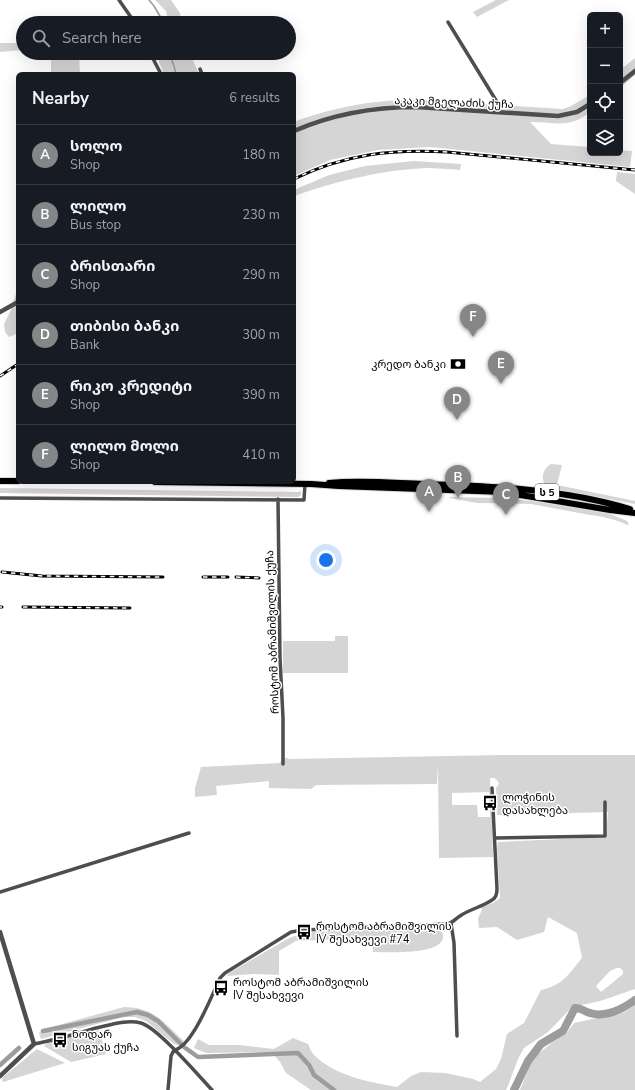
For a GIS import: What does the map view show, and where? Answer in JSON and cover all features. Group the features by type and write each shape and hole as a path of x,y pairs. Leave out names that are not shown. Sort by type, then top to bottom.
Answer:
{"highway":[{"path":"0,481 16,481"},
{"name":"ს 5","path":"296,484 360,482 538,490 601,502 635,512"}],"street":[{"path":"119,0 130,16"},
{"path":"448,22 497,102 498,112"},
{"path":"154,60 160,72"},
{"path":"623,81 635,71"},
{"name":"აკაკი მგელაძის ქუჩა","path":"296,130 348,113 377,109 416,107 558,116 577,112 587,106"},
{"path":"0,312 16,303"},
{"path":"0,498 304,500 308,484"},
{"name":"როსტომ აბრამიშვილის ქუჩა","path":"278,499 280,658 284,764"},
{"path":"168,1090 171,1056 174,1050 180,1048 194,1031 220,978 225,973 291,932 303,930 451,923 459,916 473,908 492,900 496,896 497,890 492,788"},
{"path":"495,838 605,836 605,802"},
{"path":"0,892 189,834"},
{"path":"451,923 454,943 458,1036"},
{"path":"0,932 34,1044"},
{"path":"0,1076 34,1044 117,1023 133,1022 142,1023 149,1027 174,1050 212,1090"}],"shaded area":[{"path":"155,0 171,0 180,13 180,16 167,16 166,11"},
{"path":"496,0 509,0 477,17 473,12"},
{"path":"0,43 16,43 16,51 0,52"},
{"path":"635,58 635,75 623,85 623,84 623,68"},
{"path":"51,60 79,60 80,72 51,72"},
{"path":"159,60 193,60 198,72 163,72"},
{"path":"587,97 587,114 582,118 567,123 530,122 551,144 587,147 587,156 623,156 623,150 632,151 630,167 430,147 378,150 330,160 296,175 296,121 327,111 383,101 401,100 563,109"},
{"path":"414,161 461,164 460,170 439,168 409,169 359,177 296,195 296,189 329,175 365,166"},
{"path":"617,172 635,174 635,194 616,181"},
{"path":"16,294 16,334 9,337 5,332 4,324 11,310"},
{"path":"551,464 562,465 557,485 635,501 635,504 546,487 543,481 543,474 546,468"},
{"path":"0,488 301,491 301,495 298,497 0,493"},
{"path":"450,497 503,498 539,502 608,513 627,521 629,524 627,525 615,520 598,516 531,504 477,503"},
{"path":"335,636 348,636 348,673 283,673 283,641 335,641"},
{"path":"503,755 635,755 635,989 600,1001 572,1007 548,1032 524,1048 506,1090 311,1090 286,1073 275,1056 265,1052 206,1053 194,1048 198,1039 209,1045 240,1045 274,1049 293,1038 308,1044 314,1055 332,1068 353,1077 375,1083 397,1087 411,1076 421,1072 446,1073 480,1082 496,1069 501,1059 507,1034 524,1023 541,990 549,988 560,982 569,974 582,958 577,933 548,917 544,932 517,940 497,927 479,928 478,918 482,910 481,907 493,903 500,898 497,849 498,842 606,837 608,812 497,815 496,788 499,784 494,778 490,778 493,857 439,858 438,766 437,784 316,785 311,789 269,788 269,781 216,786 217,795 195,797 195,788 201,767 280,763 282,758","holes":["489,792 490,817 478,817 477,805 452,805 452,793","620,968 623,971 623,974 601,992 596,986 610,971"]},
{"path":"436,928 442,932 442,940 437,945 428,949 403,952 373,952 372,938 296,941 279,951 279,975 253,974 227,976 229,973 289,938 307,932"},
{"path":"635,1005 635,1090 520,1090 533,1058 566,1034 574,1023 625,1012"},
{"path":"124,1007 151,1013 164,1022 184,1041 178,1045 174,1044 146,1021 135,1017 123,1017 41,1039 39,1033 44,1029"},
{"path":"99,1030 106,1054 71,1062 44,1046 47,1043"},
{"path":"37,1049 65,1063 3,1082 2,1078"}],"waterway":[{"path":"149,0 160,16"},
{"path":"172,60 176,72"},
{"path":"514,1090 528,1061 541,1044 563,1031 575,1008 580,1008 590,1013 602,1014 614,1012 635,1000"},
{"path":"43,1031 137,1012 148,1015 158,1021 184,1047 198,1057 298,1053 309,1065 314,1075 334,1090"},
{"path":"0,1065 19,1048"}],"railway":[{"path":"296,178 332,164 350,159 369,155 407,151 447,152 635,170"},
{"path":"0,376 16,365"},
{"path":"2,572 42,576 163,577"},
{"path":"203,577 228,577"},
{"path":"236,577 259,578"},
{"path":"23,607 130,608"}],"place":[{"name":"ლილო მოლი","path":"473,337"},
{"name":"კრედო ბანკი","path":"458,364"},
{"name":"რიკო კრედიტი","path":"501,384"},
{"name":"თიბისი ბანკი","path":"457,420"},
{"name":"ლილო","path":"458,498"},
{"name":"სოლო","path":"429,512"},
{"name":"ბრისთარი","path":"506,515"},
{"name":"ლოჭინის დასახლება","path":"490,803"},
{"name":"როსტომ აბრამიშვილის IV შესახვევი #74","path":"304,932"},
{"name":"როსტომ აბრამიშვილის IV შესახვევი","path":"221,988"},
{"name":"ნოდარ სიგუას ქუჩა","path":"60,1040"}]}
